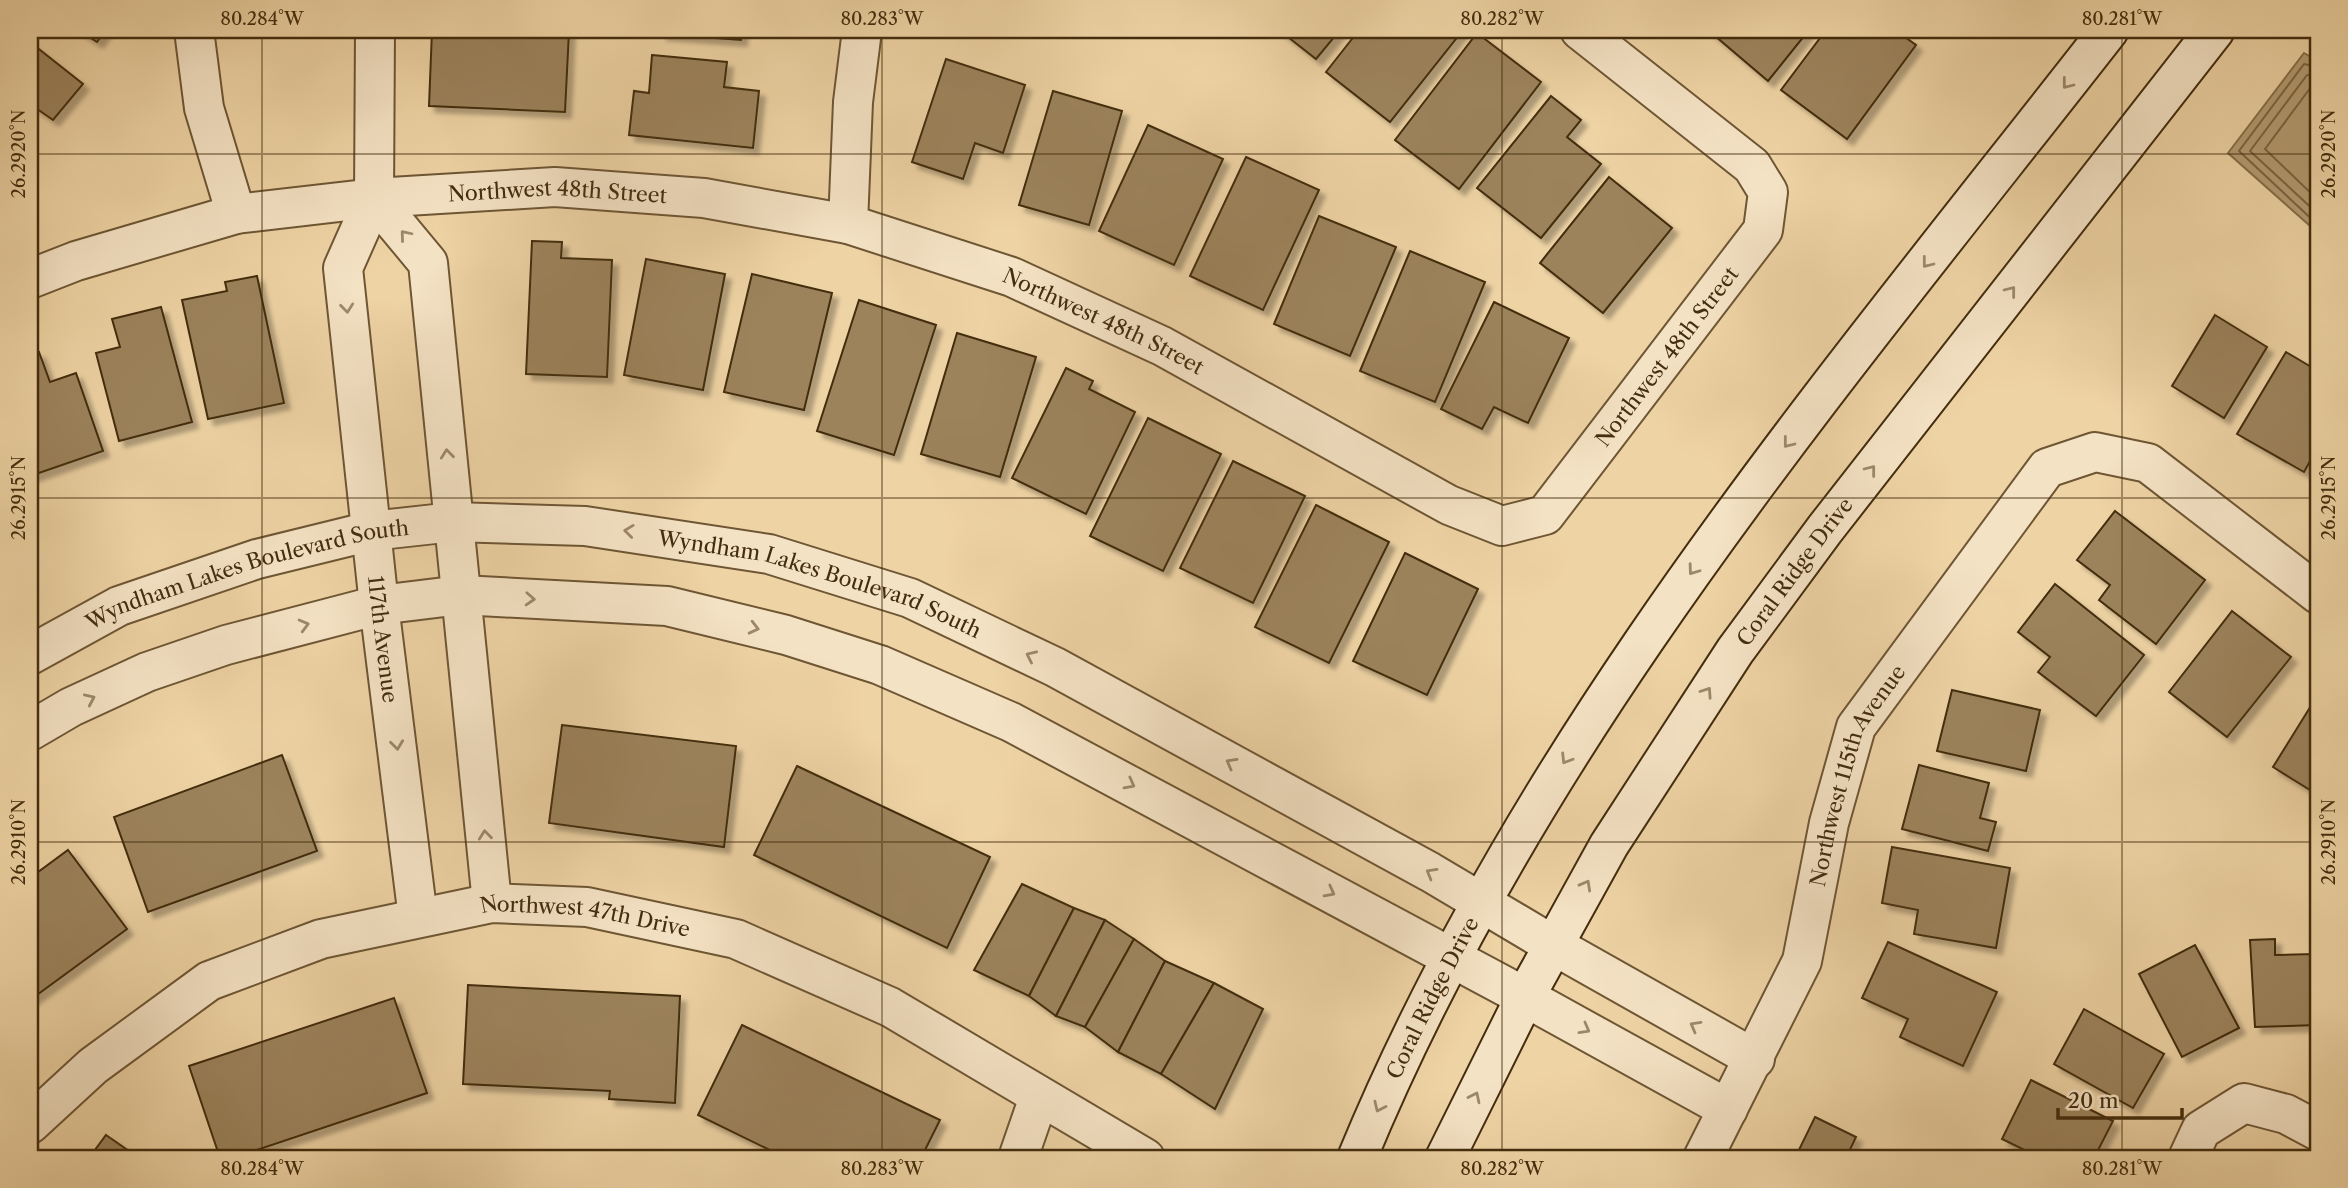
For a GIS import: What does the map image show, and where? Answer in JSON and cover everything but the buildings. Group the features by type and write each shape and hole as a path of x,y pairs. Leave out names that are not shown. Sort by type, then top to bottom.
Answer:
{"street":[{"path":"194,30 204,108 236,214"},
{"name":"117th Avenue","path":"375,30 374,198 343,268 379,605 418,918"},
{"path":"848,224 853,102 862,30"},
{"name":"Northwest 48th Street","path":"30,279 76,261 236,214 374,198 555,187 704,198 848,224 1013,277 1137,334 1449,505 1502,526 1545,515 1763,230 1768,192 1752,166 1580,30"},
{"name":"Coral Ridge Drive","path":"1357,1158 1480,901 1595,712 1681,586 1859,351 2109,30"},
{"name":"Coral Ridge Drive","path":"1445,1158 1553,945 1648,781 1735,651 1825,529 2215,30"},
{"path":"374,198 428,262 492,903"},
{"name":"Northwest 115th Avenue","path":"1703,1158 1802,961 1829,823 1856,727 2047,468 2095,452 2148,463 2318,594"},
{"name":"Wyndham Lakes Boulevard South","path":"30,655 119,606 257,559 372,531 453,522 585,526 660,535 769,554 910,598 1055,667 1480,901 1553,945"},
{"path":"30,731 71,707 147,672 226,645 379,605 461,595 667,606 786,635 880,665 1011,722 1525,997 1728,1109"},
{"name":"Northwest 47th Drive","path":"30,1124 93,1066 209,981 321,939 492,903 587,907 736,939 890,1007 1145,1158"},
{"path":"1553,945 1755,1059"},
{"path":"1018,1158 1039,1097"},
{"path":"2188,1158 2202,1130 2244,1103 2286,1114 2318,1131"}],"water":[{"path":"2304,53 2318,61 2318,233 2228,153"}]}
